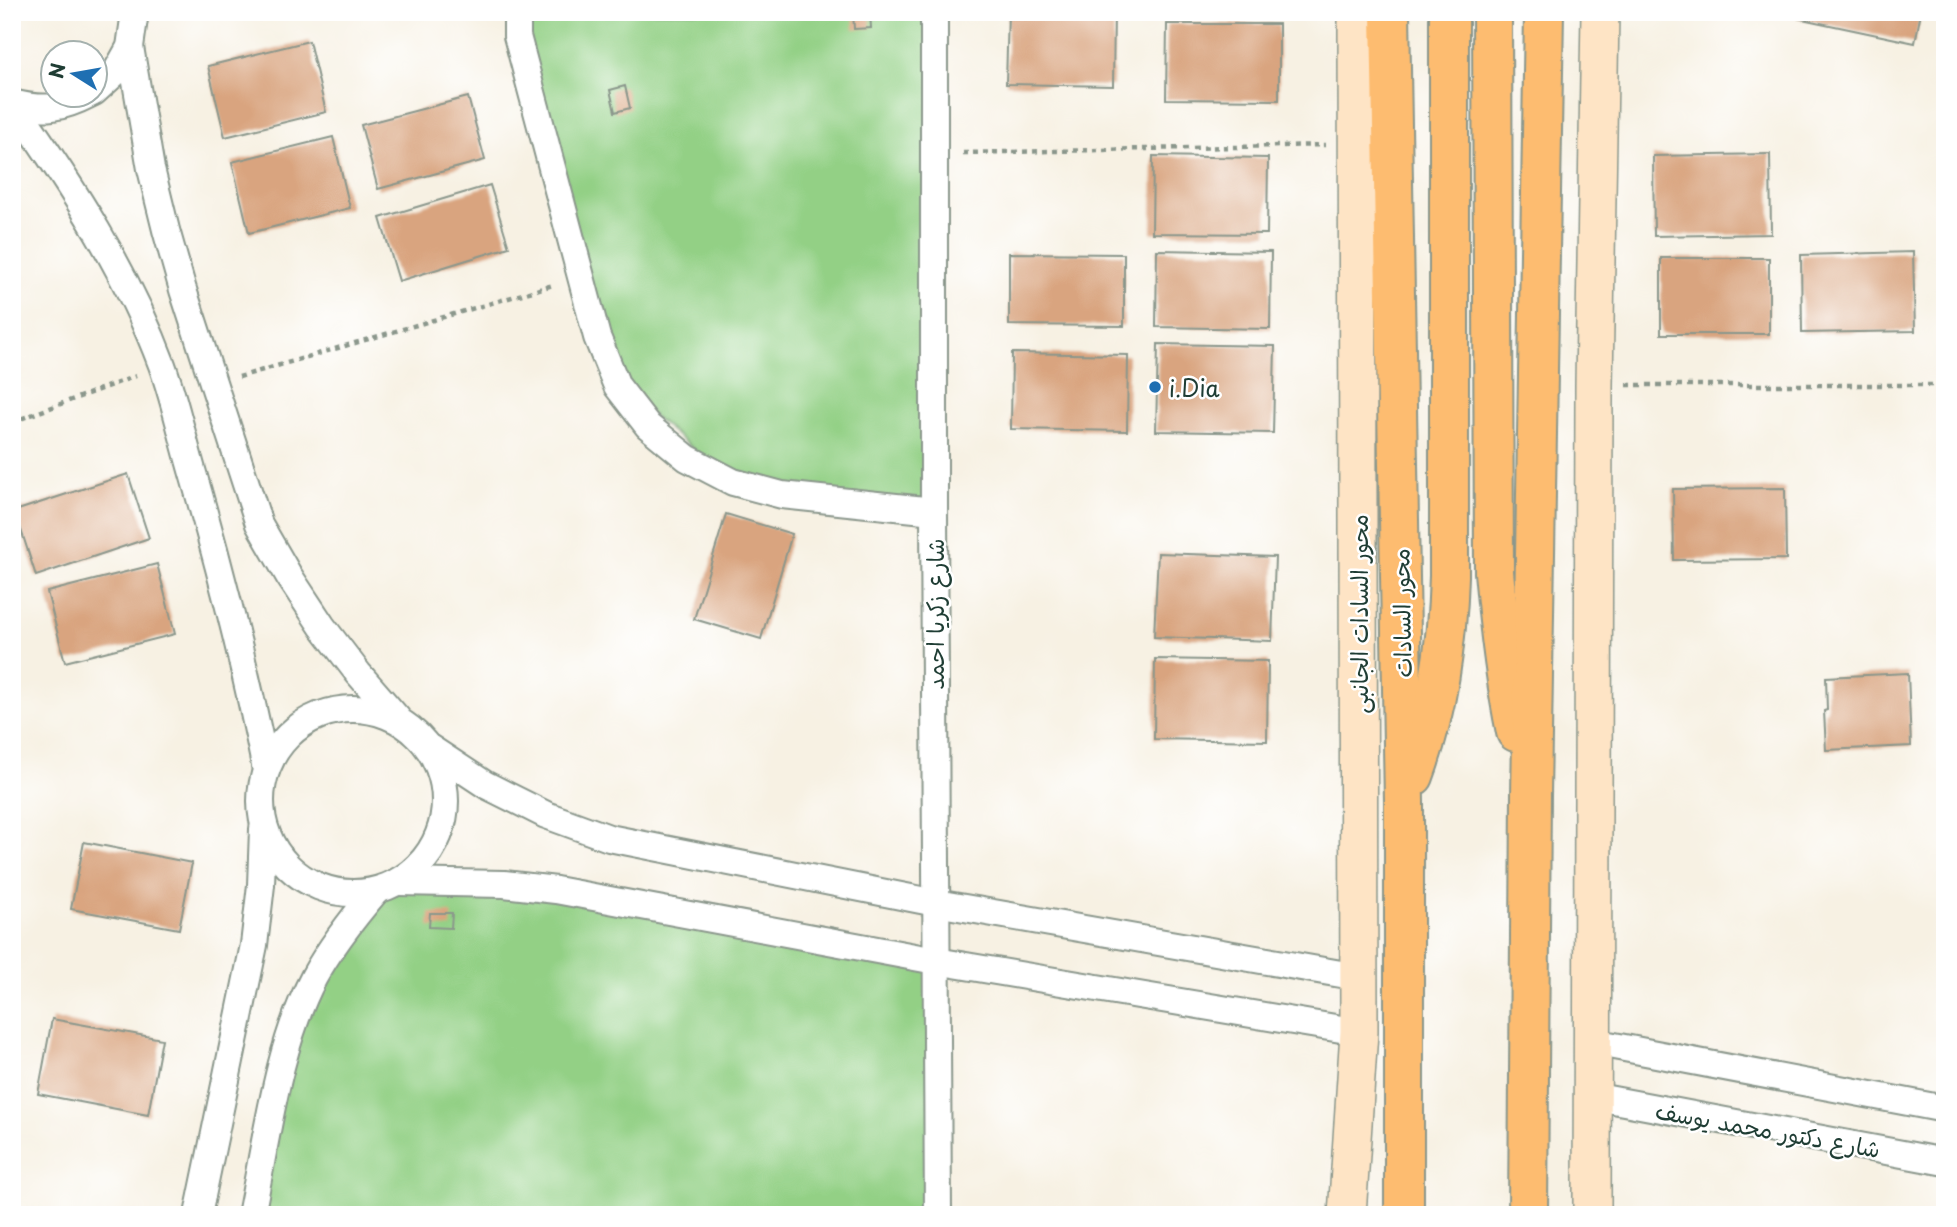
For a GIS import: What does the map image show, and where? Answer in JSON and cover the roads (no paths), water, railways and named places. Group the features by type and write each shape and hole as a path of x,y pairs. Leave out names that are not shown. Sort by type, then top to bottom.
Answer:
{"main road":[{"name":"محور السادات","path":"1390,12 1405,802 1404,1215"},
{"path":"1405,802 1434,712 1448,621 1449,12"},
{"path":"1492,12 1494,572 1507,685 1531,795"},
{"path":"1528,1215 1531,795 1544,12"}],"street":[{"path":"135,12 130,47 151,169 166,230 259,523 322,626 397,719 415,732 430,748 486,785 546,816 609,838 936,903 1358,977"},
{"path":"517,12 517,36 597,337 617,386 648,426 687,458 733,482 782,495 933,511"},
{"name":"شارع زكريا احمد","path":"934,12 933,511 938,1215"},
{"name":"محور السادات الجانبى","path":"1347,1215 1359,1032 1357,12"},
{"path":"1592,1215 1594,385 1600,12"},
{"path":"108,79 116,72 130,47"},
{"path":"13,103 38,107"},
{"path":"13,103 48,153 105,246 162,366 232,615 266,770"},
{"path":"198,1215 254,945 261,885 261,797 266,770 282,742 306,721 335,710 367,709 397,719"},
{"path":"251,1215 292,1027 314,978 342,932 387,886 422,863 439,836 445,807 442,776 430,748"},
{"path":"263,824 275,851 294,873 319,887 347,894 387,886 504,884 556,890 936,961 1359,1032"},
{"path":"1593,1042 1945,1109"},
{"name":"شارع دكتور محمد يوسف","path":"1592,1096 1945,1161"}],"place":[{"name":"i.Dia","path":"1155,387"}]}
